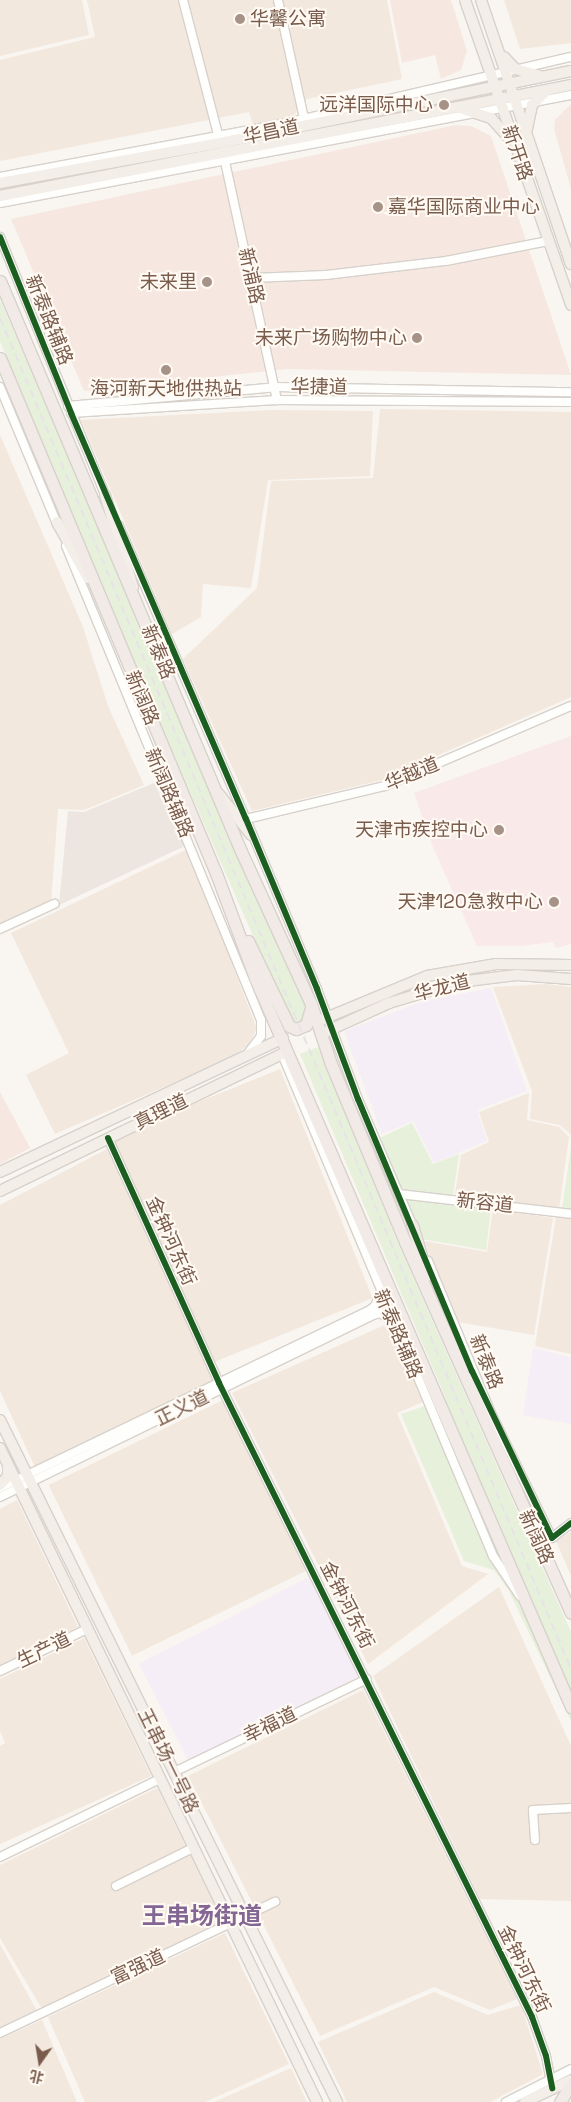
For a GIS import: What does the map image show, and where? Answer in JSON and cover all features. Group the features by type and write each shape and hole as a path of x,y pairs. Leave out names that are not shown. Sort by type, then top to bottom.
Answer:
{"highway":[{"name":"新泰路","path":"0,281 218,793 311,1004 325,1025 375,1171 456,1362"},
{"name":"新阔路","path":"0,358 62,519 98,593 235,920 255,978 283,1038 528,1606"},
{"path":"235,920 268,979 289,1026 296,1029 306,1025 311,1004"},
{"path":"412,1225 420,1256 447,1324 456,1362"},
{"name":"新阔路","path":"456,1362 571,1613"},
{"path":"528,1606 571,1707"},
{"path":"560,2102 571,2082"}],"main road":[{"path":"466,0 483,54 507,76 526,86 547,90"},
{"name":"新开路","path":"481,0 507,76 511,103 528,139 571,264"},
{"name":"华昌道","path":"0,196 221,148 305,122 494,86 507,76 544,76 571,71"},
{"name":"新开路","path":"507,76 494,86 511,103"},
{"path":"514,145 511,103 526,86 544,76"},
{"name":"华昌道","path":"0,183 454,108 511,103 547,90 571,85"},
{"path":"528,139 528,120 534,102 547,90"},
{"path":"451,95 511,103"},
{"path":"454,108 477,112 499,125 514,145"},
{"name":"新开路","path":"514,145 571,305"},
{"path":"105,495 137,600"},
{"path":"218,793 251,835"},
{"path":"325,1025 387,990 454,970 513,962 571,965"},
{"name":"华龙道","path":"325,1025 459,982 517,976 571,979"},
{"name":"真理道","path":"0,1172 283,1038"},
{"name":"真理道","path":"0,1191 282,1054"},
{"name":"王串场一号路","path":"0,1420 337,2102"},
{"path":"0,1486 8,1476 2,1450"},
{"name":"王串场一号路","path":"2,1450 317,2102"},
{"path":"525,2102 551,2083 571,2082"},
{"path":"564,2102 571,2099"}],"street":[{"name":"新浦路","path":"183,0 252,278 277,400"},
{"path":"278,0 305,122 507,76 571,57"},
{"path":"0,177 477,112 511,103 534,102 571,95"},
{"path":"0,203 221,148"},
{"name":"新泰路辅路","path":"0,238 69,410 246,819"},
{"path":"252,278 326,275 446,261 548,241"},
{"name":"新阔路辅路","path":"0,387 62,519 262,1024 258,1042 242,1058"},
{"name":"华捷道","path":"69,410 275,387 571,392"},
{"name":"华捷道","path":"69,410 277,400 571,402"},
{"name":"华越道","path":"246,819 385,786 571,706"},
{"name":"新泰路","path":"246,819 325,1025 399,1194 480,1388 552,1538 571,1523"},
{"path":"0,931 54,905"},
{"path":"220,918 255,978"},
{"name":"新泰路辅路","path":"282,1054 391,1320 492,1556 528,1606"},
{"name":"金钟河东街","path":"108,1138 220,1386 367,1679 532,2017 546,2056 551,2083"},
{"name":"新容道","path":"399,1194 571,1214"},
{"name":"正义道","path":"220,1386 370,1310 375,1306 380,1293"},
{"name":"正义道","path":"0,1486 17,1484 28,1479 220,1386 373,1315 380,1314 391,1320"},
{"path":"0,1496 17,1484 17,1445"},
{"name":"生产道","path":"0,1671 87,1629"},
{"name":"幸福道","path":"174,1772 367,1679"},
{"path":"0,1856 160,1779"},
{"path":"535,1840 533,1810 571,1808"},
{"path":"116,1886 193,1848"},
{"name":"富强道","path":"0,2033 275,1902"},
{"path":"506,2102 551,2083 571,2069"}],"shaded area":[{"path":"0,0 82,0 89,35 0,56"},
{"name":"华馨公寓","path":"87,0 387,0 402,79 307,99 293,116 253,125 249,112 0,161 0,60 95,37"},
{"path":"390,0 451,0 467,51 461,70 441,79 435,55 402,63"},
{"path":"504,0 571,0 571,43 520,49"},
{"path":"571,104 571,189 554,129 555,120"},
{"name":"远洋国际中心","path":"456,125 471,126 491,136 571,375 286,369 84,391 11,219"},
{"path":"380,409 571,412 571,697 382,780 252,811 183,659 257,588 271,481 373,478"},
{"path":"271,410 373,411 370,476 268,480 251,588 203,584 201,617 172,634 81,420"},
{"path":"0,435 83,627 108,706 144,785 84,810 58,809 51,903 0,926"},
{"name":"天津市疾控中心","path":"571,736 571,944 556,948 553,942 521,946 477,946 433,847 414,793"},
{"path":"154,783 187,845 59,905 68,811 84,812"},
{"path":"188,849 257,1029 247,1046 231,1058 55,1134 26,1075 69,1053 11,933"},
{"path":"546,984 571,987 571,1135 560,1125 530,1119 532,1091 493,987"},
{"path":"491,988 527,1091 477,1110 487,1141 434,1163 413,1121 382,1134 344,1031 424,1001"},
{"path":"280,1069 373,1298 204,1366 111,1137"},
{"path":"0,1092 30,1148 0,1164"},
{"path":"529,1093 527,1120 559,1127 569,1137 559,1209 455,1194 461,1155 489,1142 479,1112"},
{"path":"107,1149 213,1381 35,1467 0,1391 0,1205"},
{"path":"493,1209 553,1218 534,1335 458,1322 424,1241 487,1252"},
{"path":"556,1217 571,1219 571,1354 535,1346"},
{"path":"387,1324 425,1401 397,1413 462,1566 488,1574 368,1664 232,1393"},
{"path":"533,1348 571,1357 571,1424 523,1415"},
{"path":"223,1400 306,1571 132,1656 49,1485"},
{"path":"17,1500 78,1627 0,1666 0,1509"},
{"path":"571,1532 571,1576 556,1541"},
{"path":"309,1577 359,1676 189,1763 139,1664"},
{"path":"499,1587 571,1746 571,1901 480,1899 373,1676"},
{"path":"84,1638 151,1776 0,1844 0,1746 5,1743 0,1731 0,1679"},
{"path":"363,1690 517,1999 490,2010 434,1987 320,2036 188,1776"},
{"path":"157,1788 223,1922 42,2009 0,1938 0,1865"},
{"path":"225,1933 289,2064 205,2102 85,2102 48,2017"},
{"path":"0,1944 37,2011 0,2029"},
{"path":"434,1992 488,2015 521,2005 543,2074 490,2102 347,2102 318,2042"},
{"path":"42,2020 77,2102 0,2102 0,2039"},
{"path":"291,2068 307,2102 214,2102"}],"green space":[{"path":"0,300 307,1007 306,1020 297,1024 288,1016 180,769 0,341"},
{"path":"318,1047 400,1248 571,1632 571,1721 509,1591 494,1570 464,1561 401,1414 446,1399 300,1054"},
{"path":"412,1123 433,1164 459,1154 452,1202 491,1208 486,1250 422,1239 379,1138"},
{"path":"571,1147 571,1210 562,1209"}],"railway":[{"path":"0,318 571,1669"}],"cycle path":[{"path":"0,237 71,413 317,989 358,1099 472,1371 552,1538 571,1523"},
{"path":"108,1138 219,1383 532,2017 546,2056 552,2088"}],"place":[{"name":"华馨公寓","path":"240,19"},
{"name":"远洋国际中心","path":"444,105"},
{"name":"嘉华国际商业中心","path":"378,207"},
{"name":"未来里","path":"207,282"},
{"name":"未来广场购物中心","path":"417,338"},
{"name":"海河新天地供热站","path":"166,370"},
{"name":"天津市疾控中心","path":"499,830"},
{"name":"天津120急救中心","path":"554,902"}],"district":[{"name":"王串场街道","path":"202,1916"}]}
